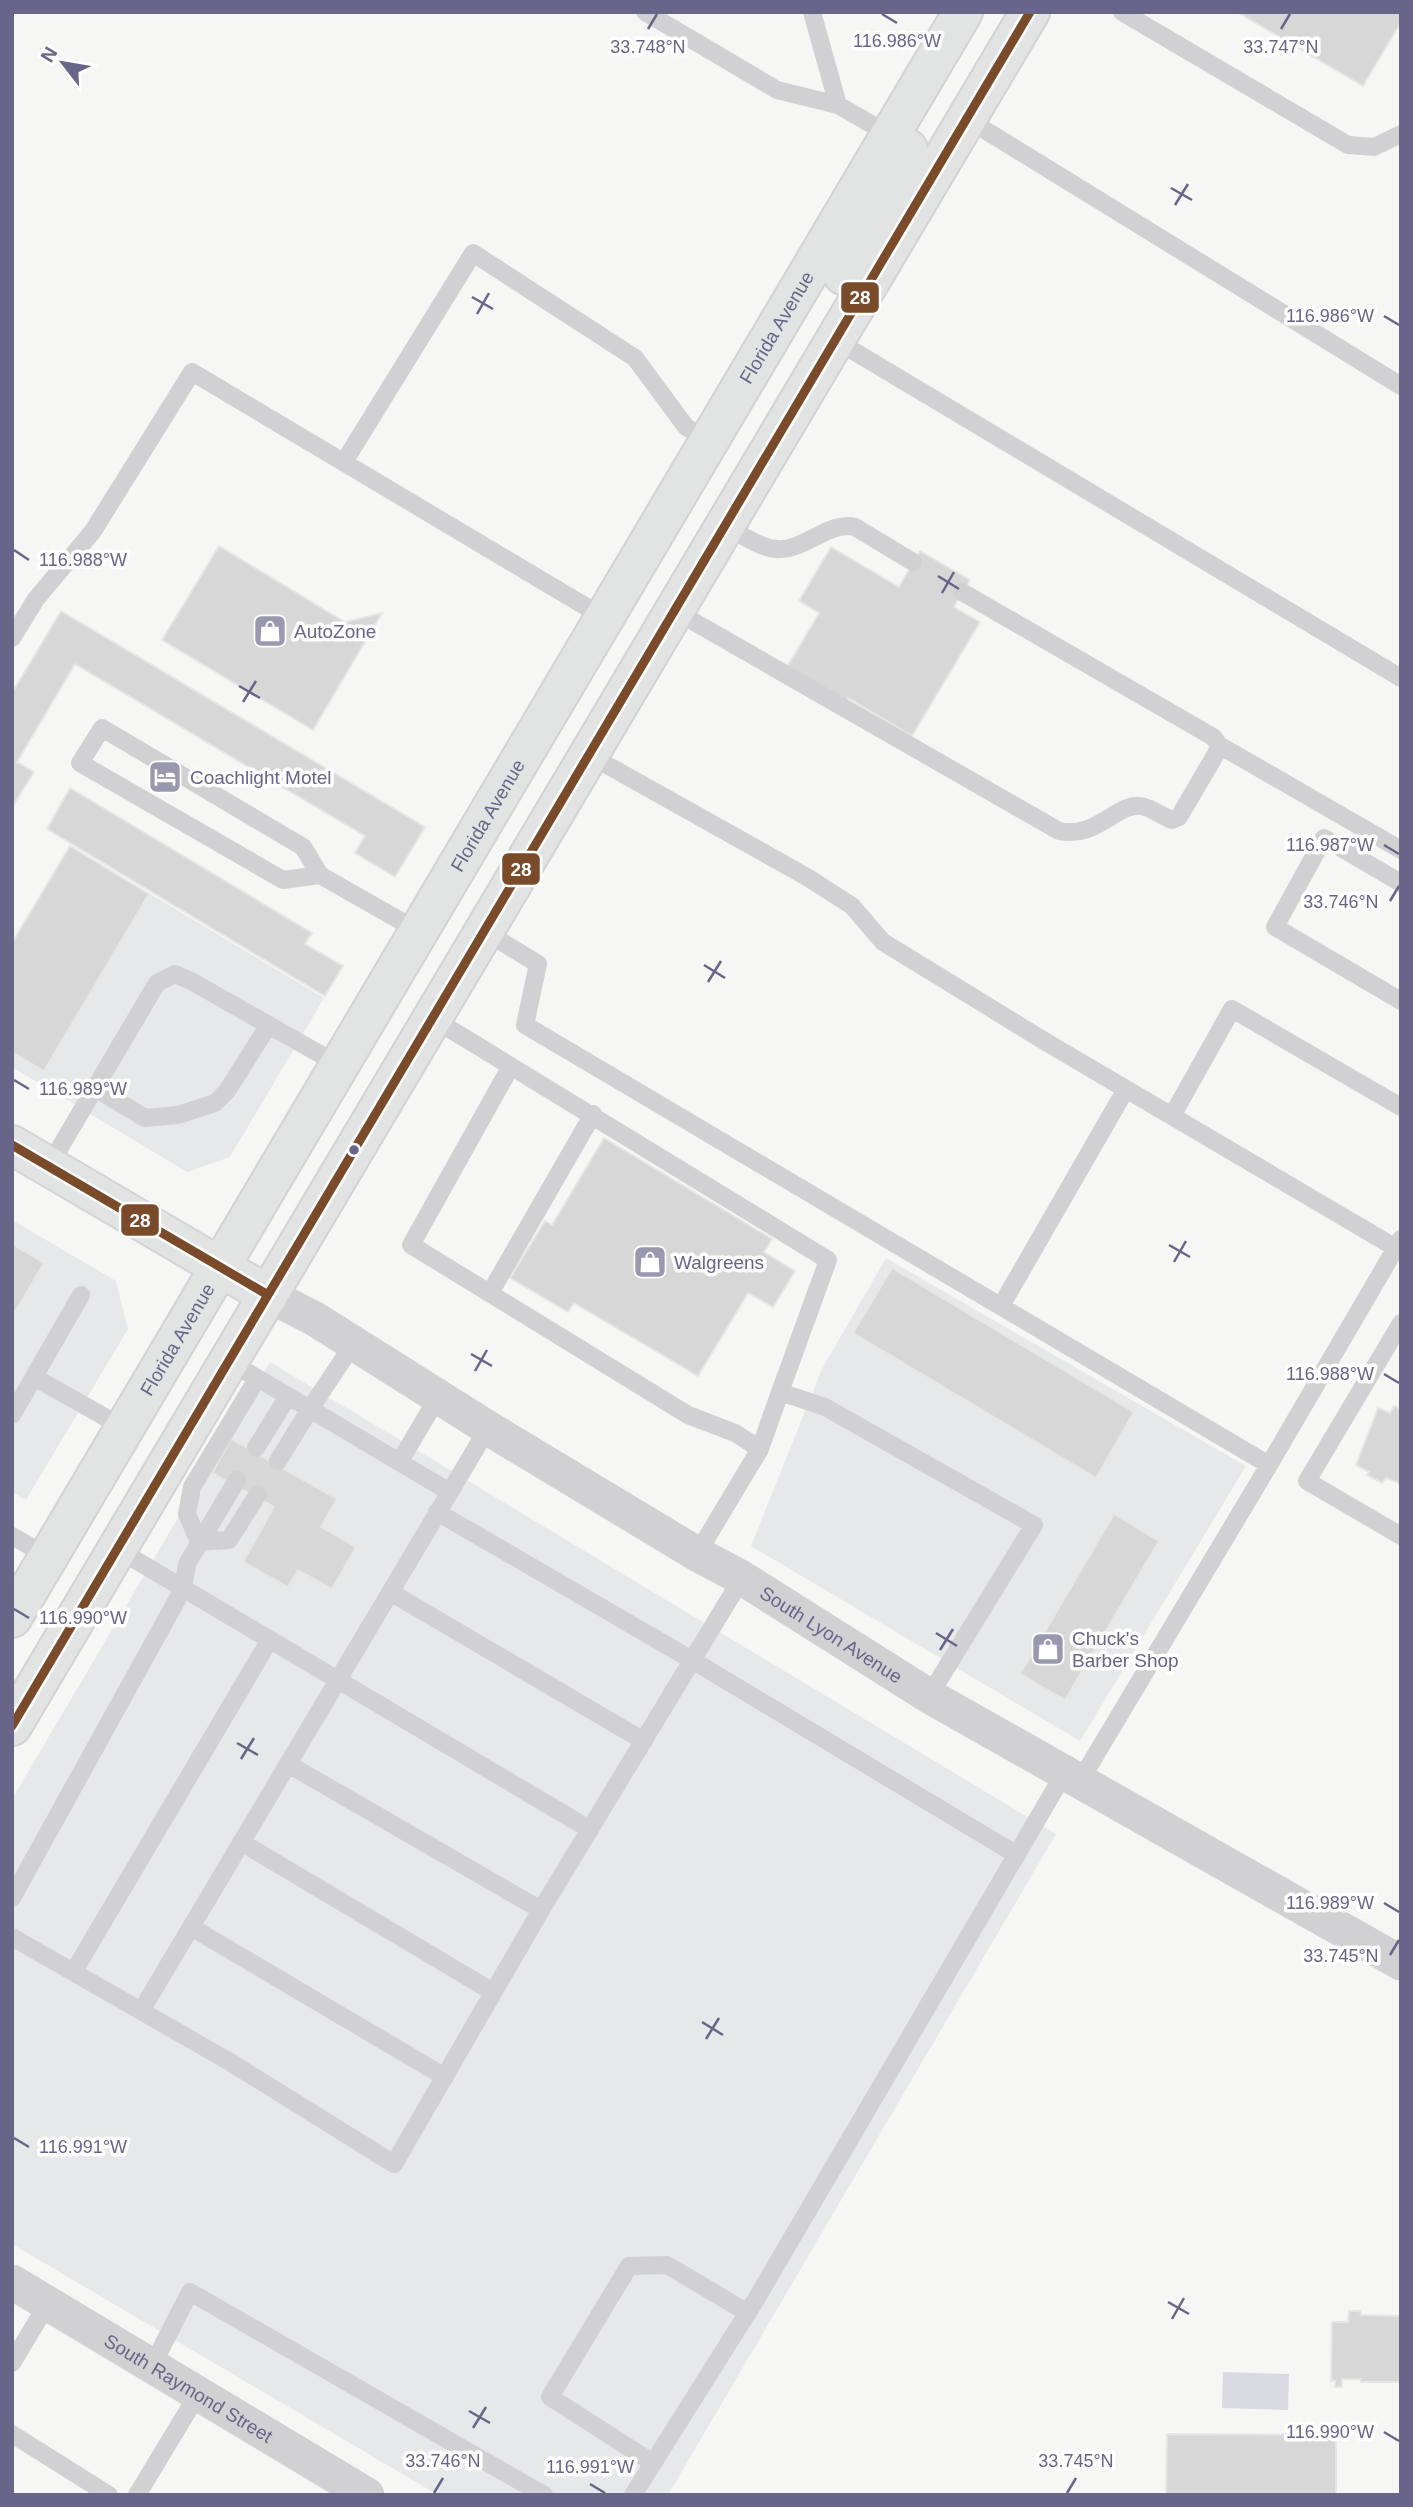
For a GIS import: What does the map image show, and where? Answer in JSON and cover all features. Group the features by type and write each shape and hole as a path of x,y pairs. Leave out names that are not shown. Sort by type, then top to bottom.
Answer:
{"main road":[{"name":"Florida Avenue","path":"12,1618 963,12"},
{"path":"12,1726 117,1549 243,1370 268,1295 1030,12"},
{"path":"675,611 724,484 897,183 908,149 890,135"},
{"path":"12,1144 268,1295"}],"street":[{"name":"South Lyon Avenue","path":"268,1295 315,1319 488,1428 697,1554 742,1578 929,1696 1401,1963"},
{"name":"South Raymond Street","path":"12,2282 366,2495"}],"lane":[{"path":"645,12 777,90 838,105 890,135"},
{"path":"812,12 838,105"},
{"path":"1122,12 1348,145 1374,147 1401,134"},
{"path":"967,119 1401,386"},
{"path":"344,462 473,253 635,358 686,427 710,441"},
{"path":"835,340 1401,678"},
{"path":"12,638 36,599 93,531 192,372 605,618"},
{"path":"725,526 761,545 776,549 803,543 846,525 855,527 913,562"},
{"path":"962,592 1203,730 1219,746 1401,850"},
{"path":"675,611 1059,831 1072,834 1093,828 1135,806 1144,806 1172,820 1179,817 1219,746"},
{"path":"320,875 283,880 80,763 102,728 303,847 320,875 420,932"},
{"path":"589,755 807,877 852,906 883,942 1172,1116 1398,1244 1269,1465 1073,1777 1017,1855 748,2313 633,2495"},
{"path":"1401,883 1324,838 1275,927 1401,1001"},
{"path":"484,931 538,964 525,1025 1269,1465"},
{"path":"49,1166 157,983 175,974 341,1066"},
{"path":"1172,1116 1233,1009 1401,1107"},
{"path":"432,1018 828,1260 760,1449 697,1554"},
{"path":"95,1088 145,1118 177,1115 215,1103 227,1091 268,1026"},
{"path":"511,1066 411,1245 688,1416 736,1433 760,1449"},
{"path":"1001,1307 1126,1089"},
{"path":"489,1293 593,1114"},
{"path":"12,1415 81,1295"},
{"path":"1401,1322 1307,1481 1401,1536"},
{"path":"278,1461 354,1343"},
{"path":"199,1542 187,1514 192,1487 243,1370 448,1491"},
{"path":"34,1377 125,1429"},
{"path":"780,1392 825,1407 1034,1525 929,1696"},
{"path":"256,1448 288,1396"},
{"path":"400,1461 438,1397"},
{"path":"141,2011 448,1491 488,1428"},
{"path":"12,1898 183,1589 187,1564 237,1480"},
{"path":"199,1542 229,1540 258,1494"},
{"path":"437,1512 692,1660 1017,1855"},
{"path":"12,1536 49,1557"},
{"path":"117,1549 589,1829"},
{"path":"12,1937 230,2062 394,2164 589,1829 742,1578"},
{"path":"390,1592 644,1741"},
{"path":"74,1971 269,1641"},
{"path":"288,1764 541,1910"},
{"path":"241,1843 493,1992"},
{"path":"191,1927 445,2077"},
{"path":"653,2463 550,2397 629,2266 667,2265 748,2313"},
{"path":"152,2366 190,2292 544,2495"},
{"path":"12,2363 48,2304"},
{"path":"138,2495 198,2394"},
{"path":"12,2434 108,2495"}],"shaded area":[{"path":"70,846 324,998 230,1157 187,1172 12,1067 12,943"},
{"path":"12,1220 116,1281 128,1329 26,1500 12,1492"},
{"path":"886,1258 1246,1466 1080,1741 751,1546 822,1369"},
{"path":"270,1362 1056,1834 668,2495 438,2495 12,2244 12,1799"},
{"path":"1223,2372 1289,2374 1288,2410 1222,2408"}],"building":[{"path":"1237,12 1401,12 1401,22 1363,86"},
{"name":"AutoZone","path":"219,546 345,622 382,613 313,730 162,640"},
{"path":"831,547 899,587 920,551 970,580 954,607 980,622 912,736 848,698 845,704 786,669 819,613 799,601"},
{"path":"61,611 425,827 395,877 355,853 365,836 75,664 17,762 34,772 12,807 12,693"},
{"path":"70,788 312,933 305,944 343,966 325,996 47,829"},
{"path":"70,846 149,894 44,1071 12,1052 12,943"},
{"name":"Walgreens","path":"604,1138 772,1239 764,1252 795,1271 773,1307 748,1293 698,1376 574,1303 568,1312 510,1278 545,1221 552,1225"},
{"path":"12,1244 44,1263 12,1317"},
{"path":"892,1268 1134,1412 1096,1478 853,1333"},
{"path":"1394,1406 1401,1409 1401,1480 1399,1483 1386,1478 1382,1483 1356,1465 1378,1408 1390,1413"},
{"path":"231,1439 337,1499 321,1527 356,1547 332,1589 298,1570 288,1587 243,1562 274,1507 212,1473"},
{"path":"1114,1514 1159,1541 1065,1700 1020,1674"},
{"path":"1349,2311 1360,2311 1361,2315 1401,2316 1401,2382 1342,2379 1342,2387 1335,2387 1335,2381 1331,2381 1332,2322 1348,2322"},
{"path":"1167,2434 1336,2435 1336,2495 1166,2495"}],"transit line":[{"name":"28","path":"12,1726 1030,12"},
{"name":"28","path":"12,1145 268,1295"}],"place":[{"name":"AutoZone","path":"270,631"},
{"name":"Coachlight Motel","path":"165,777"},
{"name":"Walgreens","path":"650,1262"},
{"name":"Chuck's Barber Shop","path":"1048,1649"}]}
